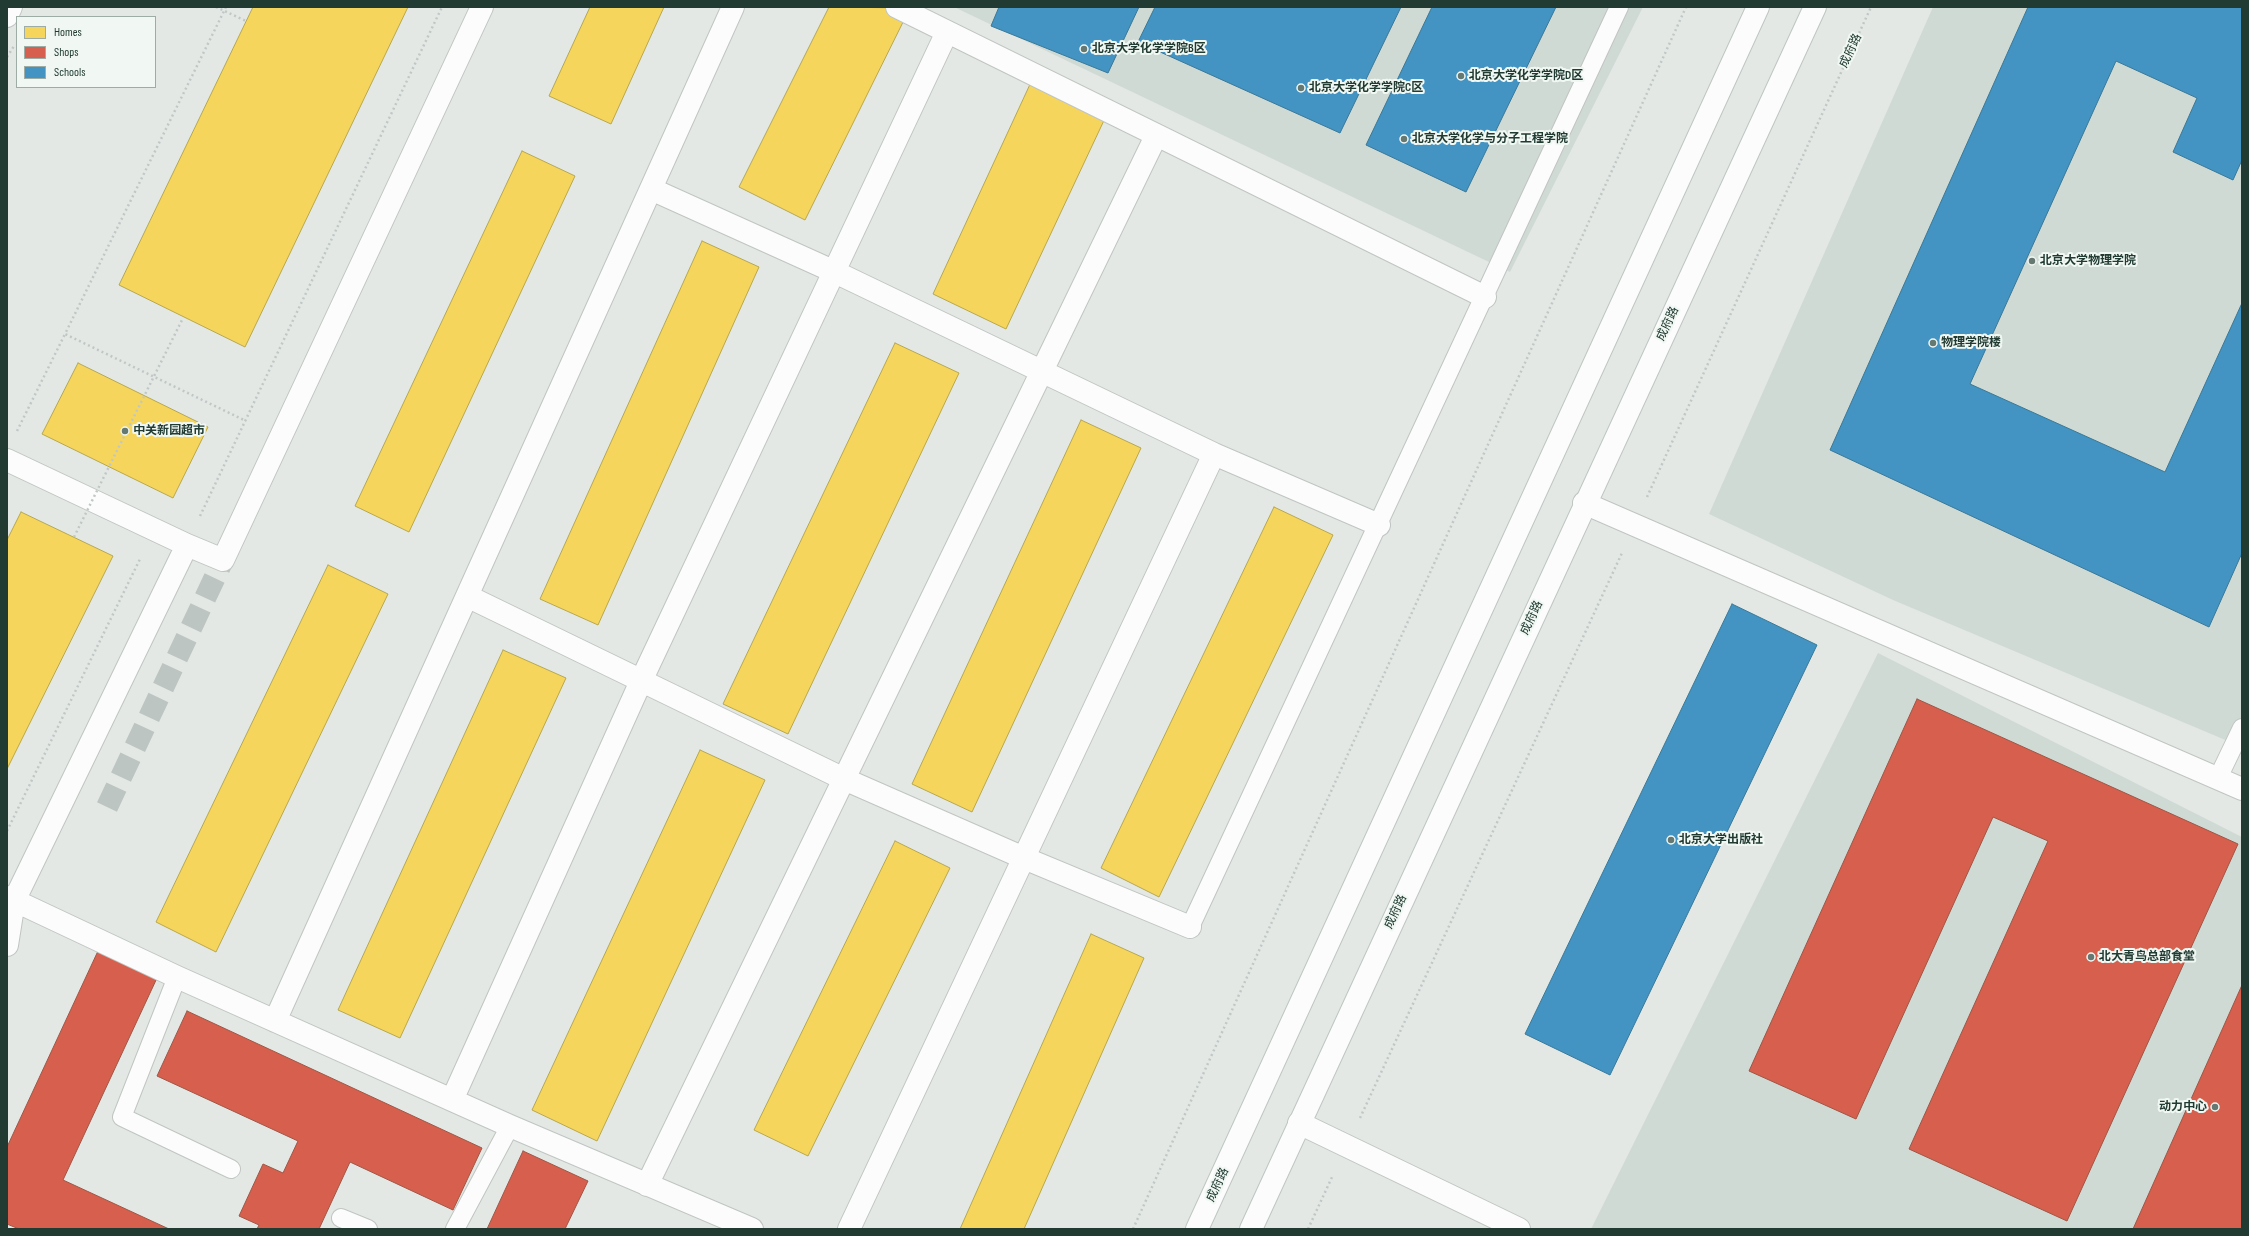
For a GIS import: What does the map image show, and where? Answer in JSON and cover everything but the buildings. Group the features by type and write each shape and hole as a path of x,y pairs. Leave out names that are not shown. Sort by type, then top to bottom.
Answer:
{"street":[{"path":"7,16 11,7"},
{"path":"7,460 187,545 223,560 482,7"},
{"path":"275,1021 733,7"},
{"path":"897,7 1485,297"},
{"name":"成府路","path":"1197,1229 1758,7"},
{"name":"成府路","path":"1250,1229 1584,503 1815,7"},
{"path":"452,1100 642,679 947,32"},
{"path":"648,1185 1156,136"},
{"path":"651,189 835,272 1214,454 1379,525"},
{"path":"849,1229 1214,454"},
{"path":"1584,503 1746,571 2242,789"},
{"path":"7,945 10,899 187,545"},
{"path":"468,596 642,679 844,779 1024,858 1190,928"},
{"path":"10,899 177,977 510,1126 752,1229"},
{"path":"1299,1124 1519,1229"}],"lane":[{"path":"1190,928 1619,7"},
{"path":"2218,778 2242,728"},
{"path":"177,977 122,1117 231,1169"},
{"path":"455,1229 510,1126"},
{"path":"341,1218 368,1229"}],"path":[{"path":"216,7 246,21"},
{"path":"14,437 226,7"},
{"path":"187,545 442,7"},
{"path":"1133,1229 1686,7"},
{"name":"成府路","path":"1308,1229 1634,525 1871,7"},
{"path":"7,57 16,44"},
{"path":"74,537 183,318"},
{"path":"65,334 246,420"},
{"path":"7,831 155,529"}],"shaded area":[{"name":"北京大学化学与分子工程学院","path":"954,7 1643,7 1510,272"},
{"name":"北京大学物理学院","path":"1933,7 2242,7 2242,747 1893,600 1709,514"},
{"path":"1878,653 2242,837 2242,1229 1591,1229"}],"tunnel":[{"path":"107,807 223,560"}],"place":[{"name":"北京大学化学学院B区","path":"1084,49"},
{"name":"北京大学化学学院D区","path":"1461,76"},
{"name":"北京大学化学学院C区","path":"1301,88"},
{"name":"北京大学化学与分子工程学院","path":"1404,139"},
{"name":"北京大学物理学院","path":"2032,261"},
{"name":"物理学院楼","path":"1933,343"},
{"name":"中关新园超市","path":"125,431"},
{"name":"北京大学出版社","path":"1671,840"},
{"name":"北大青鸟总部食堂","path":"2091,957"},
{"name":"动力中心","path":"2215,1107"}]}
